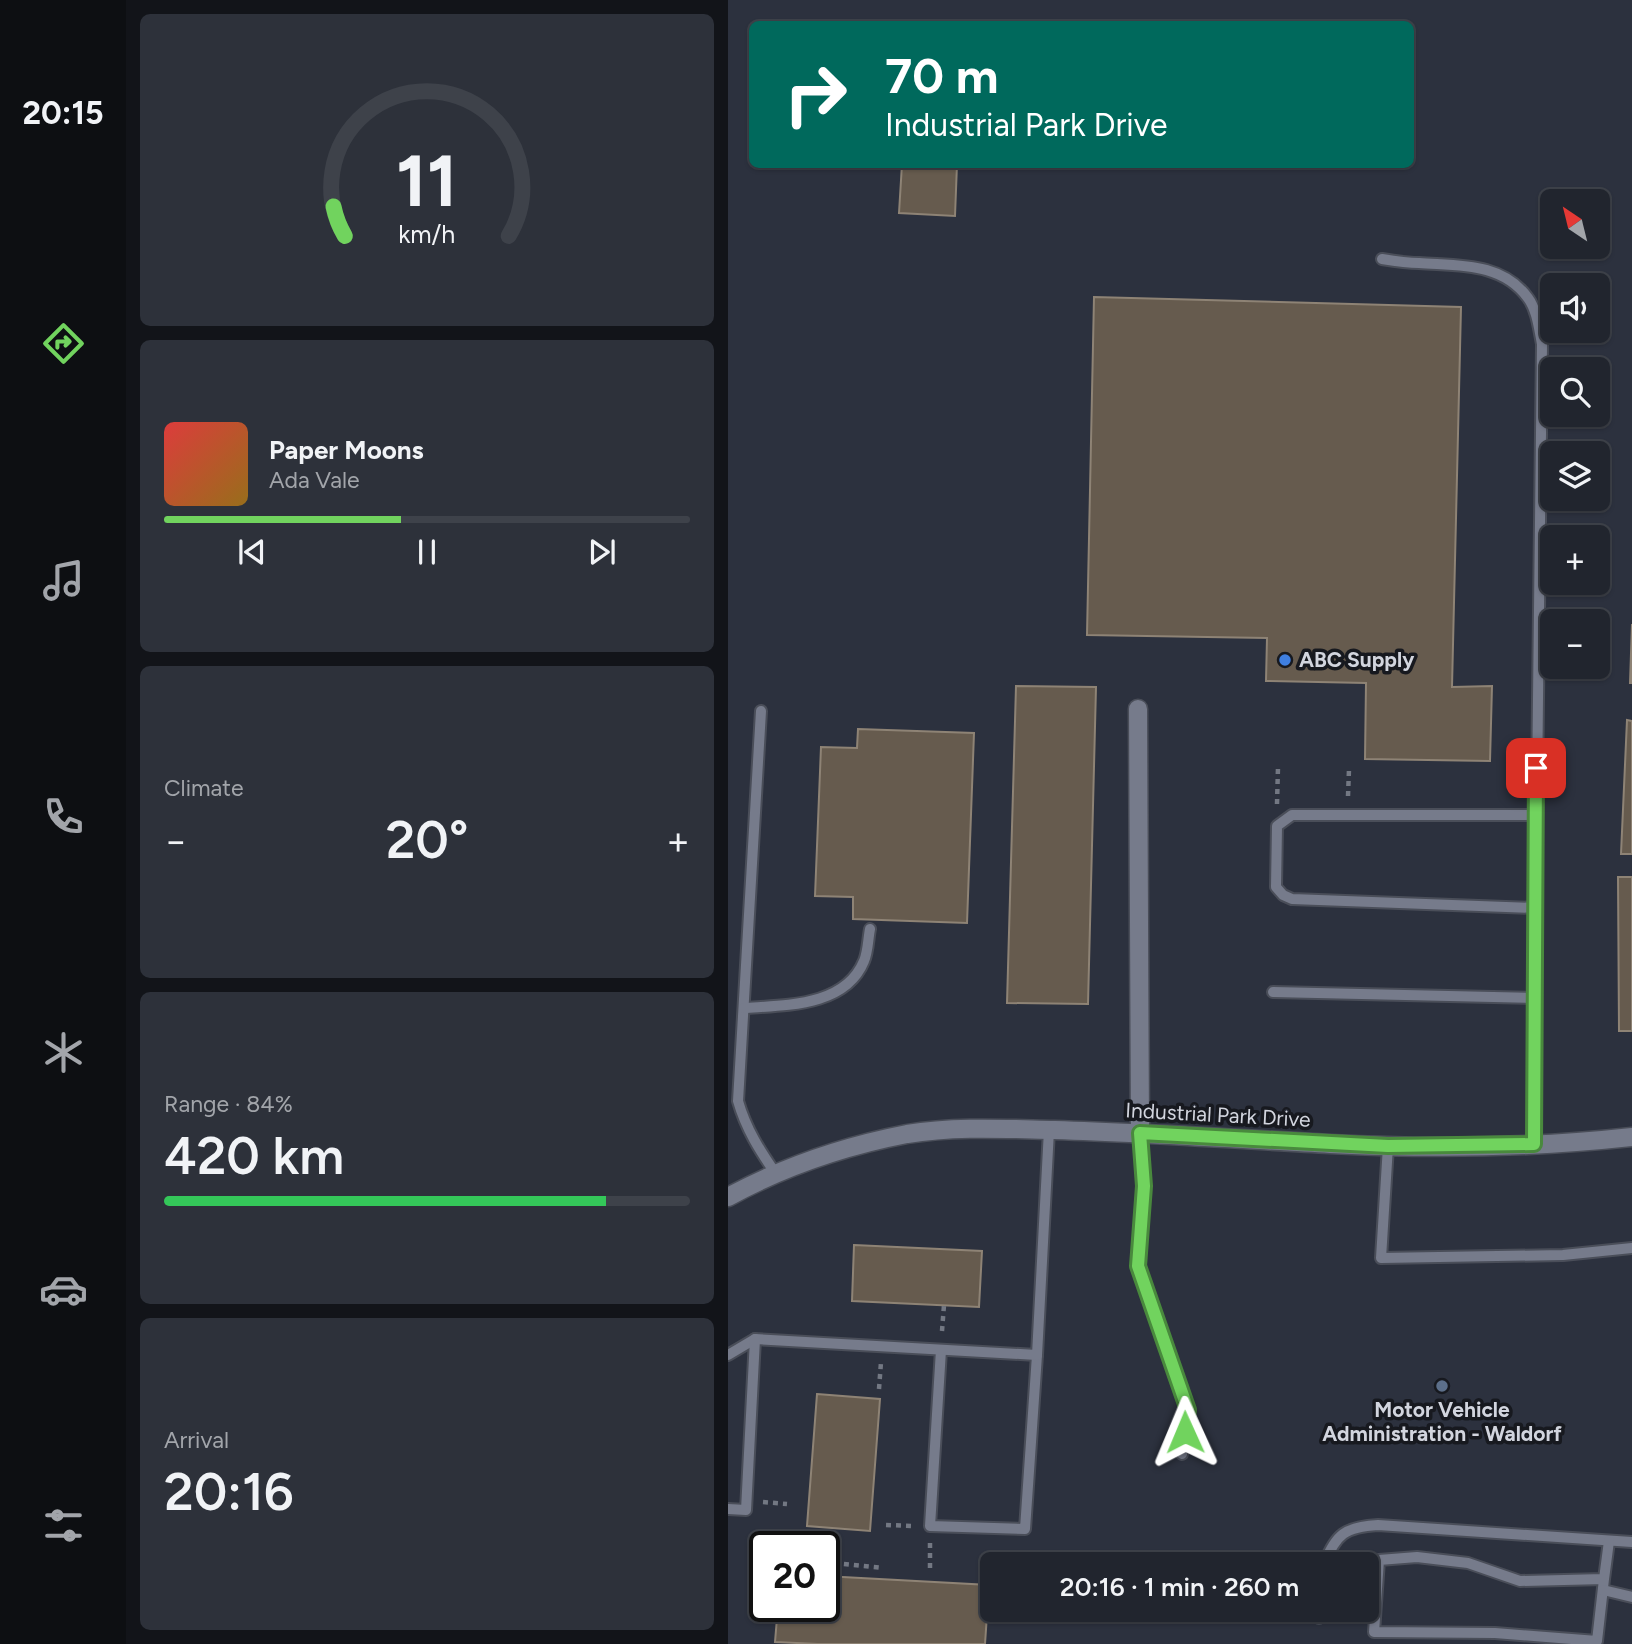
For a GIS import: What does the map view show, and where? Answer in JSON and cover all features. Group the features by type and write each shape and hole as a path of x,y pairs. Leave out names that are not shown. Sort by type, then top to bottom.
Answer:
{"street":[{"path":"1138,709 1140,1133"},
{"name":"Industrial Park Drive","path":"728,1197 776,1174 853,1147 908,1134 964,1129 1140,1133 1388,1146 1534,1144 1632,1137"}],"lane":[{"path":"1382,259 1468,265 1496,273 1514,284 1529,299 1542,344 1534,1144"},
{"path":"761,711 738,1101 744,1122 776,1174"},
{"path":"1535,908 1292,899 1283,895 1276,887 1276,826 1292,815 1536,816"},
{"path":"744,1008 811,1001 842,989 856,975 864,960 870,929"},
{"path":"1273,992 1535,998"},
{"path":"941,1350 930,1526 1025,1529 1049,1130"},
{"path":"1140,1133 1144,1186 1138,1266 1188,1410 1182,1454"},
{"path":"1388,1146 1381,1258 1563,1255 1632,1248"},
{"path":"728,1355 755,1339 1037,1355"},
{"path":"728,1509 746,1510 755,1339"},
{"path":"1329,1552 1332,1544 1357,1526 1378,1525 1632,1542"},
{"path":"1609,1541 1603,1585 1597,1641 1495,1633 1374,1632 1379,1560 1417,1557 1468,1563 1520,1581 1603,1585 1632,1597"}],"path":[{"path":"1276,826 1278,767"},
{"path":"1347,816 1349,769"},
{"path":"942,1332 944,1305"},
{"path":"886,1525 930,1526"},
{"path":"840,1564 883,1568"}],"building":[{"path":"902,168 957,168 955,216 899,213"},
{"path":"1094,297 1461,307 1452,687 1492,686 1490,761 1365,759 1366,683 1266,681 1267,638 1087,635"},
{"path":"1632,624 1632,683 1630,683"},
{"path":"1016,686 1096,687 1088,1004 1007,1003"},
{"path":"1627,720 1632,721 1632,854 1621,854"},
{"path":"858,729 974,733 967,923 853,919 853,897 815,896 821,747 857,748"},
{"path":"1618,877 1632,877 1632,1031 1619,1031"},
{"path":"854,1245 982,1251 979,1307 852,1301"},
{"path":"817,1394 880,1399 870,1531 807,1526"},
{"path":"840,1577 980,1585 980,1622 986,1622 985,1644 775,1642 777,1622 840,1622"}],"place":[{"name":"ABC Supply","path":"1285,660"},
{"name":"Motor Vehicle Administration - Waldorf","path":"1442,1386"}],"route":[{"path":"1185,1432 1188,1410 1138,1266 1144,1186 1140,1133 1421,1147 1534,1144 1536,768"}]}
